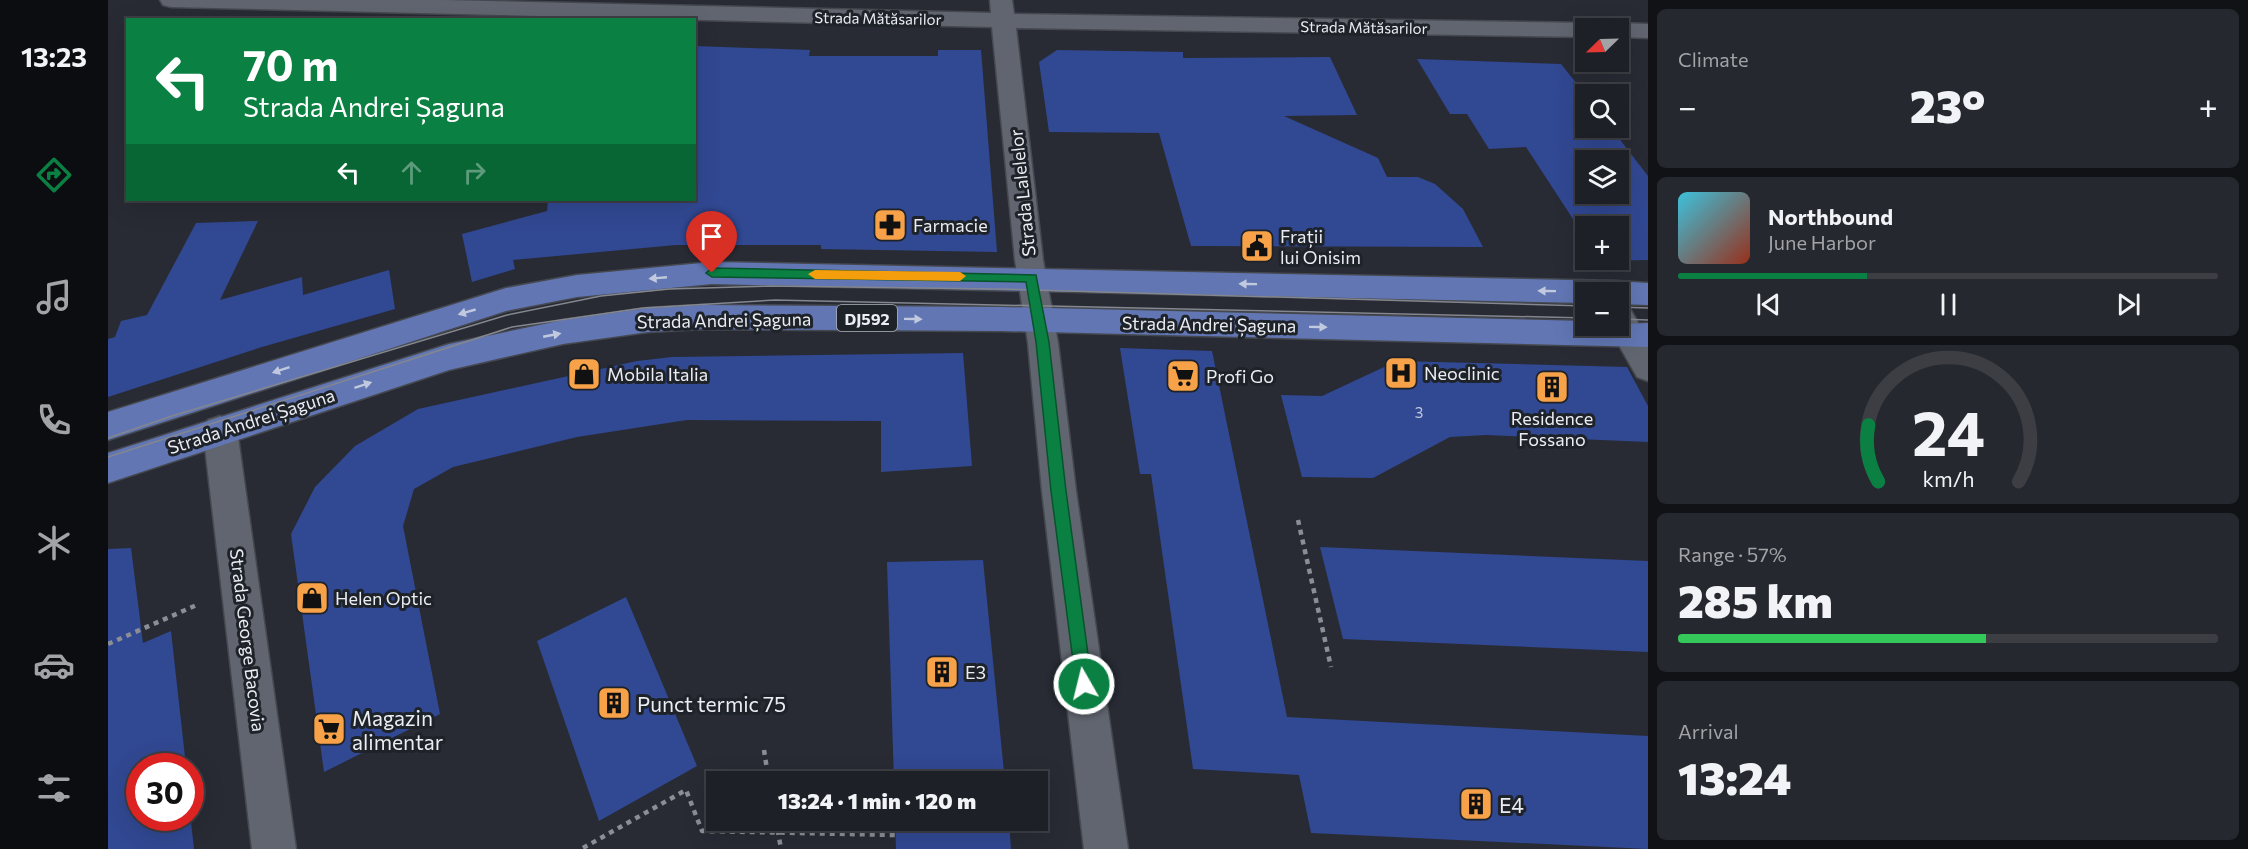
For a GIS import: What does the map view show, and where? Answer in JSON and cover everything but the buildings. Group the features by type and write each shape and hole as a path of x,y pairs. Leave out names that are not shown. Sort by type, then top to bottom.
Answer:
{"main road":[{"path":"108,426 433,321 507,300 576,286 712,273 1575,291"},
{"path":"1629,293 1648,294"},
{"name":"Strada Andrei Șaguna","path":"108,468 449,357 601,326 703,317 1632,328"}],"street":[{"name":"Strada Mătăsarilor","path":"171,0 1002,10 1575,30"},
{"name":"Strada Lalelelor","path":"1002,10 1031,278 1040,320 1059,491 1106,849"},
{"path":"1629,30 1648,31"},
{"path":"1632,328 1648,368"},
{"name":"Strada George Bacovia","path":"220,430 274,849"}],"path":[{"path":"1298,520 1331,667"},
{"path":"108,644 241,586"},
{"path":"764,750 767,771"},
{"path":"583,848 686,790 702,831 896,835"},
{"path":"778,833 781,849"}],"tram line":[{"path":"108,438 172,416 507,315 601,296 669,289 772,286 999,289 1575,306"},
{"path":"108,457 512,327 643,308 775,300 1575,318"},
{"path":"1629,307 1648,308"},
{"path":"1629,319 1648,320"}],"slow traffic":[{"path":"815,274 960,276"}],"place":[{"name":"Farmacie","path":"890,225"},
{"name":"Frații lui Onisim","path":"1257,246"},
{"name":"Neoclinic","path":"1401,373"},
{"name":"Mobila Italia","path":"584,374"},
{"name":"Profi Go","path":"1183,376"},
{"name":"Residence Fossano","path":"1552,387"},
{"name":"Helen Optic","path":"312,598"},
{"name":"E3","path":"942,672"},
{"name":"Punct termic 75","path":"614,703"},
{"name":"Magazin alimentar","path":"329,729"},
{"name":"E4","path":"1476,804"}],"route":[{"path":"712,273 1031,278 1043,342 1059,491 1084,684"}]}
